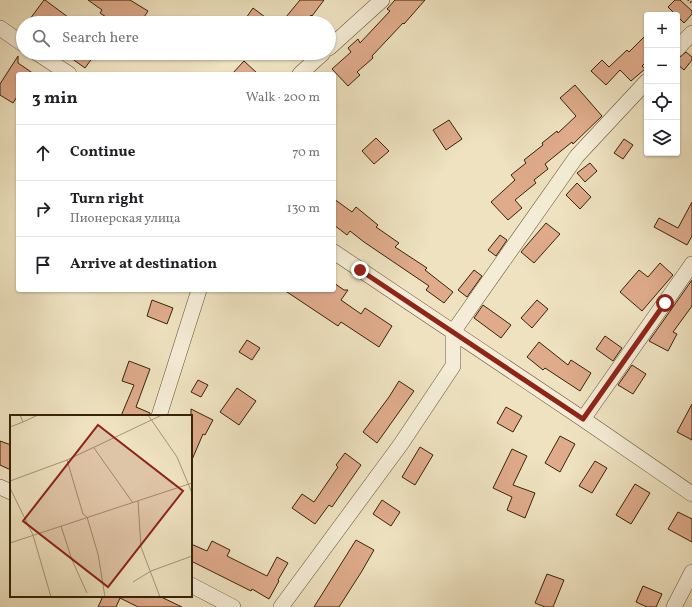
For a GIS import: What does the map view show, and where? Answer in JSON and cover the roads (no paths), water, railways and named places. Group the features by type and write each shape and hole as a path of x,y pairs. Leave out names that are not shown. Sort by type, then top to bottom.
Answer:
{"street":[{"path":"336,42 382,0"},
{"path":"0,28 16,39"},
{"path":"678,48 692,33"},
{"path":"48,60 66,72"},
{"path":"302,72 315,60"},
{"path":"281,607 401,444 453,366 453,332 577,156 644,84"},
{"path":"336,253 692,494"},
{"path":"583,419 692,264"},
{"path":"159,415 198,292"},
{"path":"0,487 10,492"},
{"path":"674,607 692,572"},
{"path":"192,586 233,607"}]}
